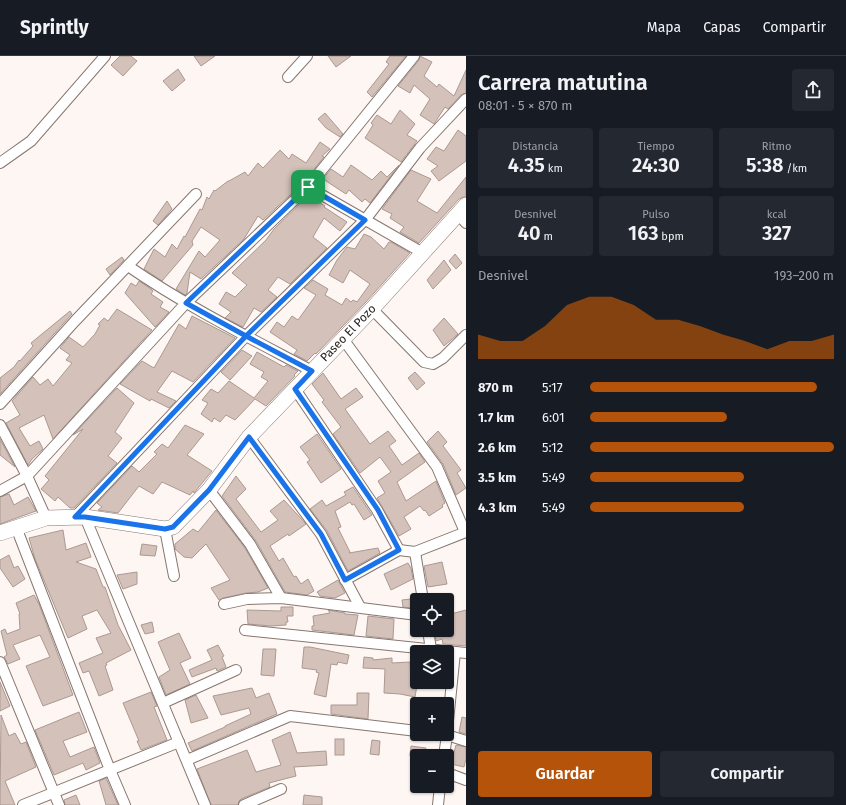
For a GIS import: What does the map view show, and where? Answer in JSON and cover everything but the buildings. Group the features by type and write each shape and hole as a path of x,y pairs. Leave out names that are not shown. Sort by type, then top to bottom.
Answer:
{"street":[{"path":"0,163 31,141 104,56"},
{"path":"288,78 308,56"},
{"path":"0,491 27,476 186,303 308,187 414,56"},
{"path":"80,517 246,336 365,220 420,148 466,99"},
{"path":"308,187 423,253"},
{"path":"0,404 196,194"},
{"name":"Paseo El Pozo","path":"165,529 173,527 209,490 249,437 343,340 423,253 463,214"},
{"path":"128,266 157,286 186,303 312,371"},
{"path":"372,308 424,362 434,364 443,358 466,335"},
{"path":"343,340 436,467 466,532 415,552 399,550 345,580"},
{"path":"295,389 378,510 399,550"},
{"path":"0,425 27,476 46,518"},
{"path":"249,437 321,534 360,607"},
{"path":"209,490 250,544 281,598"},
{"path":"80,517 163,703 205,805"},
{"path":"0,533 46,518 80,517 165,529 174,576"},
{"path":"16,527 125,805"},
{"path":"415,552 422,593"},
{"path":"224,604 247,599 281,598 410,614"},
{"path":"245,630 410,648"},
{"path":"450,697 455,652 466,653"},
{"path":"0,662 58,805"},
{"path":"163,703 236,670"},
{"path":"187,760 290,716 410,730"},
{"path":"454,737 466,740"},
{"path":"23,805 179,742"},
{"path":"454,776 466,780"},
{"path":"244,805 281,789"},
{"path":"438,805 439,793"}],"route":[{"path":"308,187 186,303 246,336 75,517 85,517 165,529 173,527 209,490 249,437 321,534 345,580 399,550 378,510 295,389 312,371 246,336 365,220 308,187"}]}
